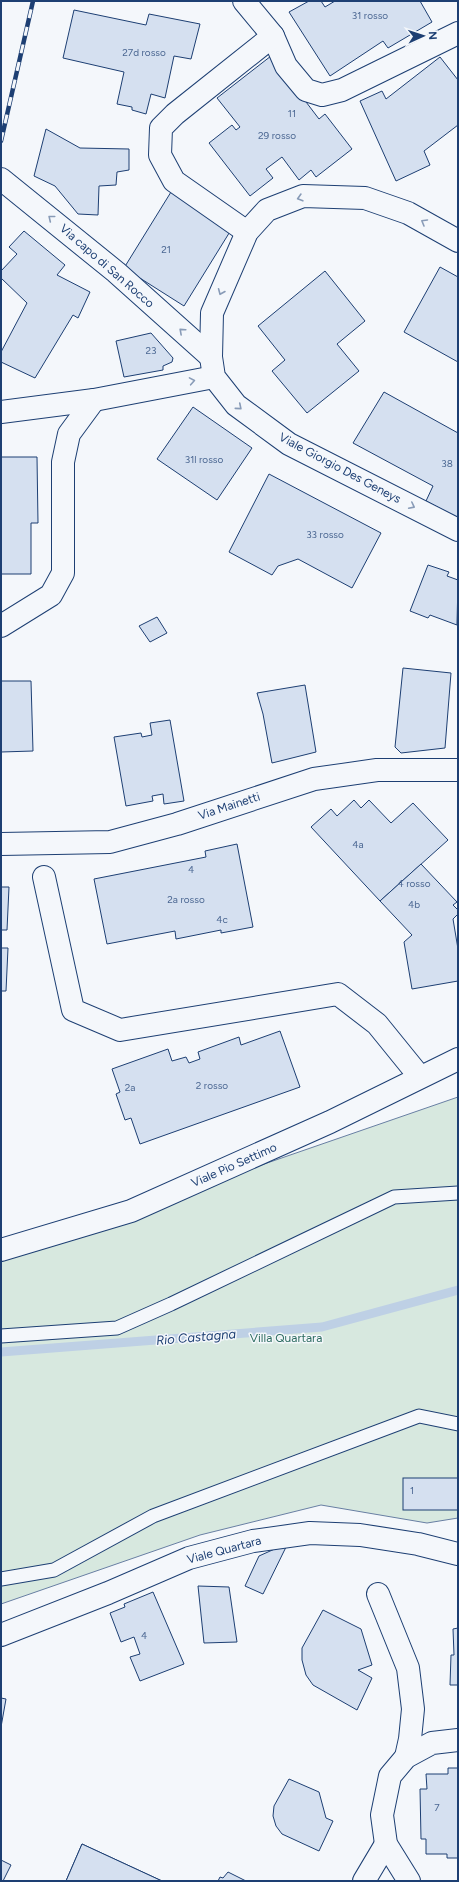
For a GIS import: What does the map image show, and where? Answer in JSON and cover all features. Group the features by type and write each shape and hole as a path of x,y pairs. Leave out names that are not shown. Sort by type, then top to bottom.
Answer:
{"street":[{"path":"244,1 273,36 286,66 306,90 322,95 342,90 458,32"},
{"path":"247,232 174,181 160,155 160,128 174,114 273,36"},
{"name":"Via capo di San Rocco","path":"1,179 28,199 116,272 212,367"},
{"path":"1,412 94,400 169,385 212,367 212,313 247,232 267,210 303,196 365,198 408,213 458,241"},
{"name":"Viale Giorgio Des Geneys","path":"212,367 236,405 289,444 458,530"},
{"path":"1,626 52,595 63,573 63,462 69,434 94,400"},
{"name":"Via Mainetti","path":"1,844 110,842 176,824 314,779 377,770 458,770"},
{"path":"44,877 73,1010 120,1030 338,994 377,1024 420,1077"},
{"name":"Viale Pio Settimo","path":"1,1250 131,1211 330,1122 458,1059"},
{"name":"Viale Quartara","path":"1,1635 108,1593 189,1558 253,1541 310,1533 360,1535 418,1544 458,1554"},
{"path":"378,1594 408,1668 412,1709 410,1739 406,1757"},
{"path":"409,1881 386,1844 382,1815 390,1776 406,1757 432,1742 458,1740"},
{"path":"364,1881 386,1844"}],"lane":[{"path":"1,1336 117,1328 171,1304 394,1197 458,1193"},
{"path":"1,1579 54,1570 153,1516 419,1416 458,1424"}],"green space":[{"name":"Villa Quartara","path":"458,1097 458,1518 427,1523 321,1505 200,1535 1,1604 1,1255"}],"building":[{"path":"309,1 321,1 325,7 335,1 420,1 432,22 388,48 383,41 330,76 289,12"},
{"path":"74,10 146,25 149,14 200,24 191,59 174,56 165,98 151,94 146,114 132,110 132,107 117,104 124,72 63,58"},
{"path":"271,56 319,119 325,114 352,149 316,177 311,170 299,180 282,157 266,169 273,178 250,196 209,143 232,125 236,130 240,127 217,98"},
{"path":"440,57 458,80 458,125 424,151 430,165 396,181 360,101 382,91 386,99"},
{"path":"46,129 80,148 129,149 129,170 117,172 116,185 99,186 98,215 78,214 55,186 34,176"},
{"path":"171,192 231,230 184,306 124,268"},
{"path":"24,231 65,265 57,275 90,292 78,318 73,315 35,378 1,362 1,352 27,303 1,278 1,271 17,254 9,247"},
{"path":"440,267 458,277 458,362 404,332"},
{"path":"325,271 365,321 337,344 359,371 307,413 272,371 285,360 258,326"},
{"path":"151,333 173,358 172,362 163,366 163,370 124,377 116,341"},
{"path":"384,392 458,433 458,518 426,501 433,486 353,443"},
{"path":"193,407 252,448 217,500 157,459"},
{"path":"1,457 37,457 38,523 31,523 31,574 1,574"},
{"path":"269,474 381,533 352,588 298,559 278,566 272,575 229,552"},
{"path":"428,565 449,572 447,576 458,580 457,625 430,615 428,618 410,611"},
{"path":"157,617 167,633 150,642 139,626"},
{"path":"403,668 451,673 445,748 401,753 395,747"},
{"path":"1,681 31,681 33,751 1,752"},
{"path":"305,685 316,752 272,763 263,714 257,693"},
{"path":"170,720 184,801 164,804 163,794 152,796 153,801 126,806 114,737 141,733 142,737 152,735 150,723"},
{"path":"354,800 361,808 369,800 391,823 413,803 448,840 380,901 311,827 331,809 337,816"},
{"path":"237,844 253,927 221,933 221,930 176,939 175,931 107,944 94,879 206,857 205,851"},
{"path":"421,864 457,902 453,905 458,910 458,914 453,919 458,949 458,981 412,989 404,942 412,935 380,901"},
{"path":"1,887 9,887 7,930 1,930"},
{"path":"1,948 8,948 6,991 1,991"},
{"path":"280,1031 300,1087 140,1144 131,1118 125,1120 116,1094 120,1092 112,1069 168,1049 172,1061 186,1057 189,1063 200,1059 198,1052 239,1037 241,1045"},
{"path":"403,1478 458,1478 458,1510 403,1510"},
{"path":"288,1543 263,1594 245,1586 259,1556"},
{"path":"198,1586 229,1587 237,1642 204,1643"},
{"path":"153,1592 184,1664 140,1681 130,1657 140,1654 134,1637 121,1642 110,1613 125,1607 124,1604"},
{"path":"323,1610 361,1629 372,1665 358,1670 372,1678 357,1710 313,1685 306,1675 302,1660 302,1648"},
{"path":"458,1628 458,1685 450,1685 451,1655 454,1655 453,1629"},
{"path":"1,1698 6,1699 1,1727"},
{"path":"448,1768 458,1768 458,1858 447,1858 447,1854 426,1854 426,1839 421,1839 420,1789 427,1789 426,1774 448,1774"},
{"path":"289,1779 319,1792 326,1818 333,1821 319,1851 282,1834 276,1826 273,1816 274,1806"},
{"path":"82,1844 162,1881 66,1881"},
{"path":"82,1844 162,1881 66,1881"},
{"path":"1,1860 11,1865 3,1881 1,1881"},
{"path":"228,1872 246,1881 218,1881 220,1877 223,1878"}],"waterway":[{"name":"Rio Castagna","path":"1,1352 322,1327 458,1290"}],"railway":[{"path":"1,141 33,1"}]}
